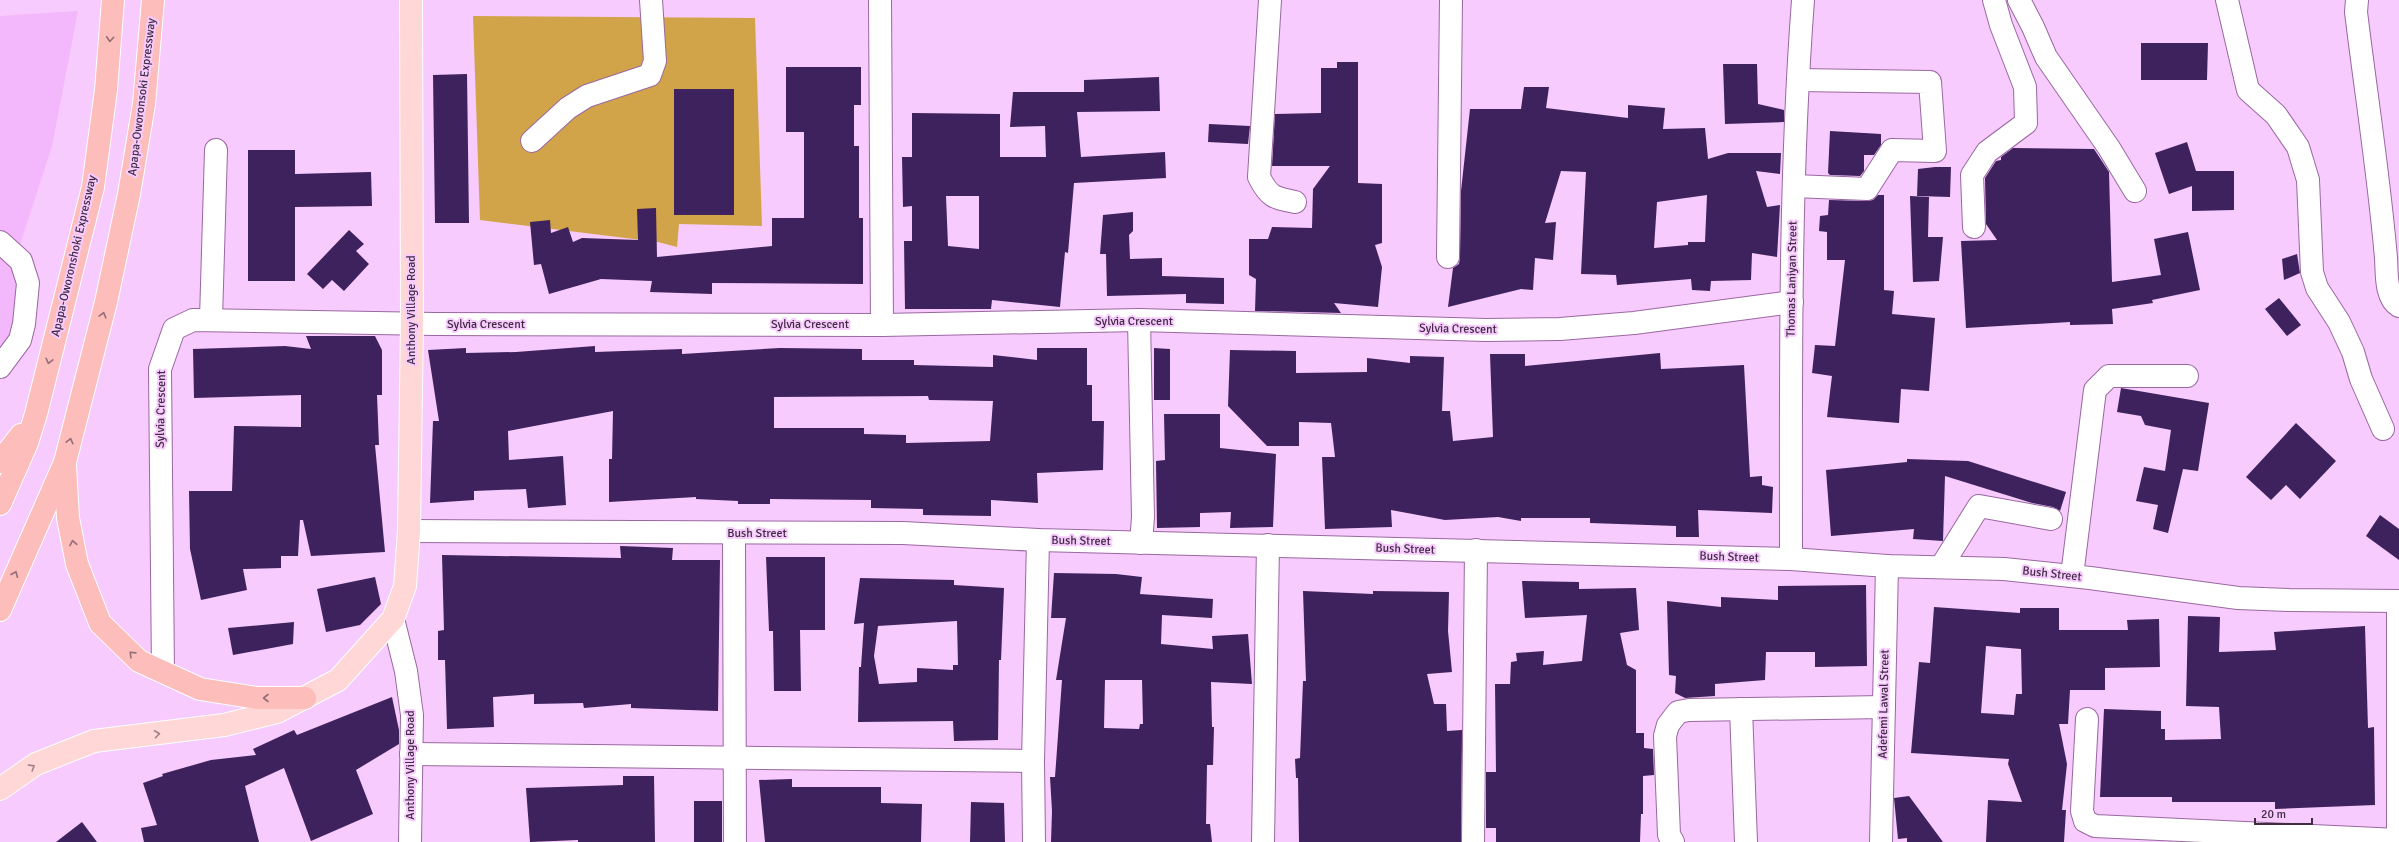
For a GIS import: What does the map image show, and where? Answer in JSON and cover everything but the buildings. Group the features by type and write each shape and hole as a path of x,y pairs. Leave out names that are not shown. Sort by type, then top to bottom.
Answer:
{"highway":[{"name":"Apapa-Oworonshoki Expressway","path":"0,504 27,443 36,414 92,187 106,90 113,0"},
{"name":"Apapa-Oworonsoki Expressway","path":"65,462 106,302 130,194 144,104 153,0"},
{"path":"0,462 36,414"},
{"path":"0,610 65,462"},
{"path":"65,462 68,518 77,564 100,623 139,661 200,689 257,698 305,698"}],"main road":[{"name":"Anthony Village Road","path":"305,698 338,680 393,619 405,586 409,531 412,323 411,0"},
{"path":"0,789 36,764 94,741 224,725 277,712 305,698"}],"street":[{"path":"532,142 568,108 587,96 650,75 655,61 652,0"},
{"path":"880,0 882,325"},
{"path":"1270,0 1259,177 1266,190 1275,198 1295,202"},
{"path":"1448,257 1451,0"},
{"name":"Thomas Laniyan Street","path":"1791,559 1794,186 1803,0"},
{"path":"1974,228 1972,175 1987,152 2026,123 2025,87 2000,25 1994,0"},
{"path":"2019,0 2046,57 2109,148 2135,191"},
{"path":"2227,0 2248,90 2276,115 2298,147 2308,180 2312,272 2317,288 2339,322 2353,352 2361,379 2383,429"},
{"path":"2357,0 2356,12 2382,217 2388,288 2396,304 2399,306"},
{"path":"1794,186 1867,189 1892,150 1935,151 1930,82 1798,80"},
{"path":"211,319 216,150"},
{"path":"0,242 21,261 28,282 24,324 20,340 0,367"},
{"name":"Sylvia Crescent","path":"163,672 160,369 174,329 193,320 211,319 412,323 882,325 1139,320 1486,330 1560,329 1642,322 1792,302"},
{"path":"1139,320 1143,517 1141,543"},
{"path":"2072,576 2095,390 2109,376 2187,376"},
{"path":"1941,568 1979,506 2050,519"},
{"name":"Bush Street","path":"409,531 903,533 1038,540 1791,559 1887,566 2004,570 2072,576 2238,598 2398,601"},
{"path":"734,533 736,758 735,842"},
{"path":"1034,842 1033,761 1038,540"},
{"path":"1263,842 1268,545"},
{"path":"1473,842 1476,550"},
{"name":"Adefemi Lawal Street","path":"1881,842 1887,566"},
{"path":"2087,719 2082,811 2085,822 2095,826 2399,840 2398,601"},
{"name":"Anthony Village Road","path":"393,619 406,672 411,708 410,842"},
{"path":"1673,842 1669,834 1665,736 1668,725 1678,712 1741,709 1884,707"},
{"path":"1741,709 1746,842"},
{"path":"411,754 1033,761"}],"shaded area":[{"path":"78,11 52,146 15,260 17,338 0,357 0,16"},
{"path":"473,16 755,18 762,226 679,224 677,247 658,242 480,220"}]}
